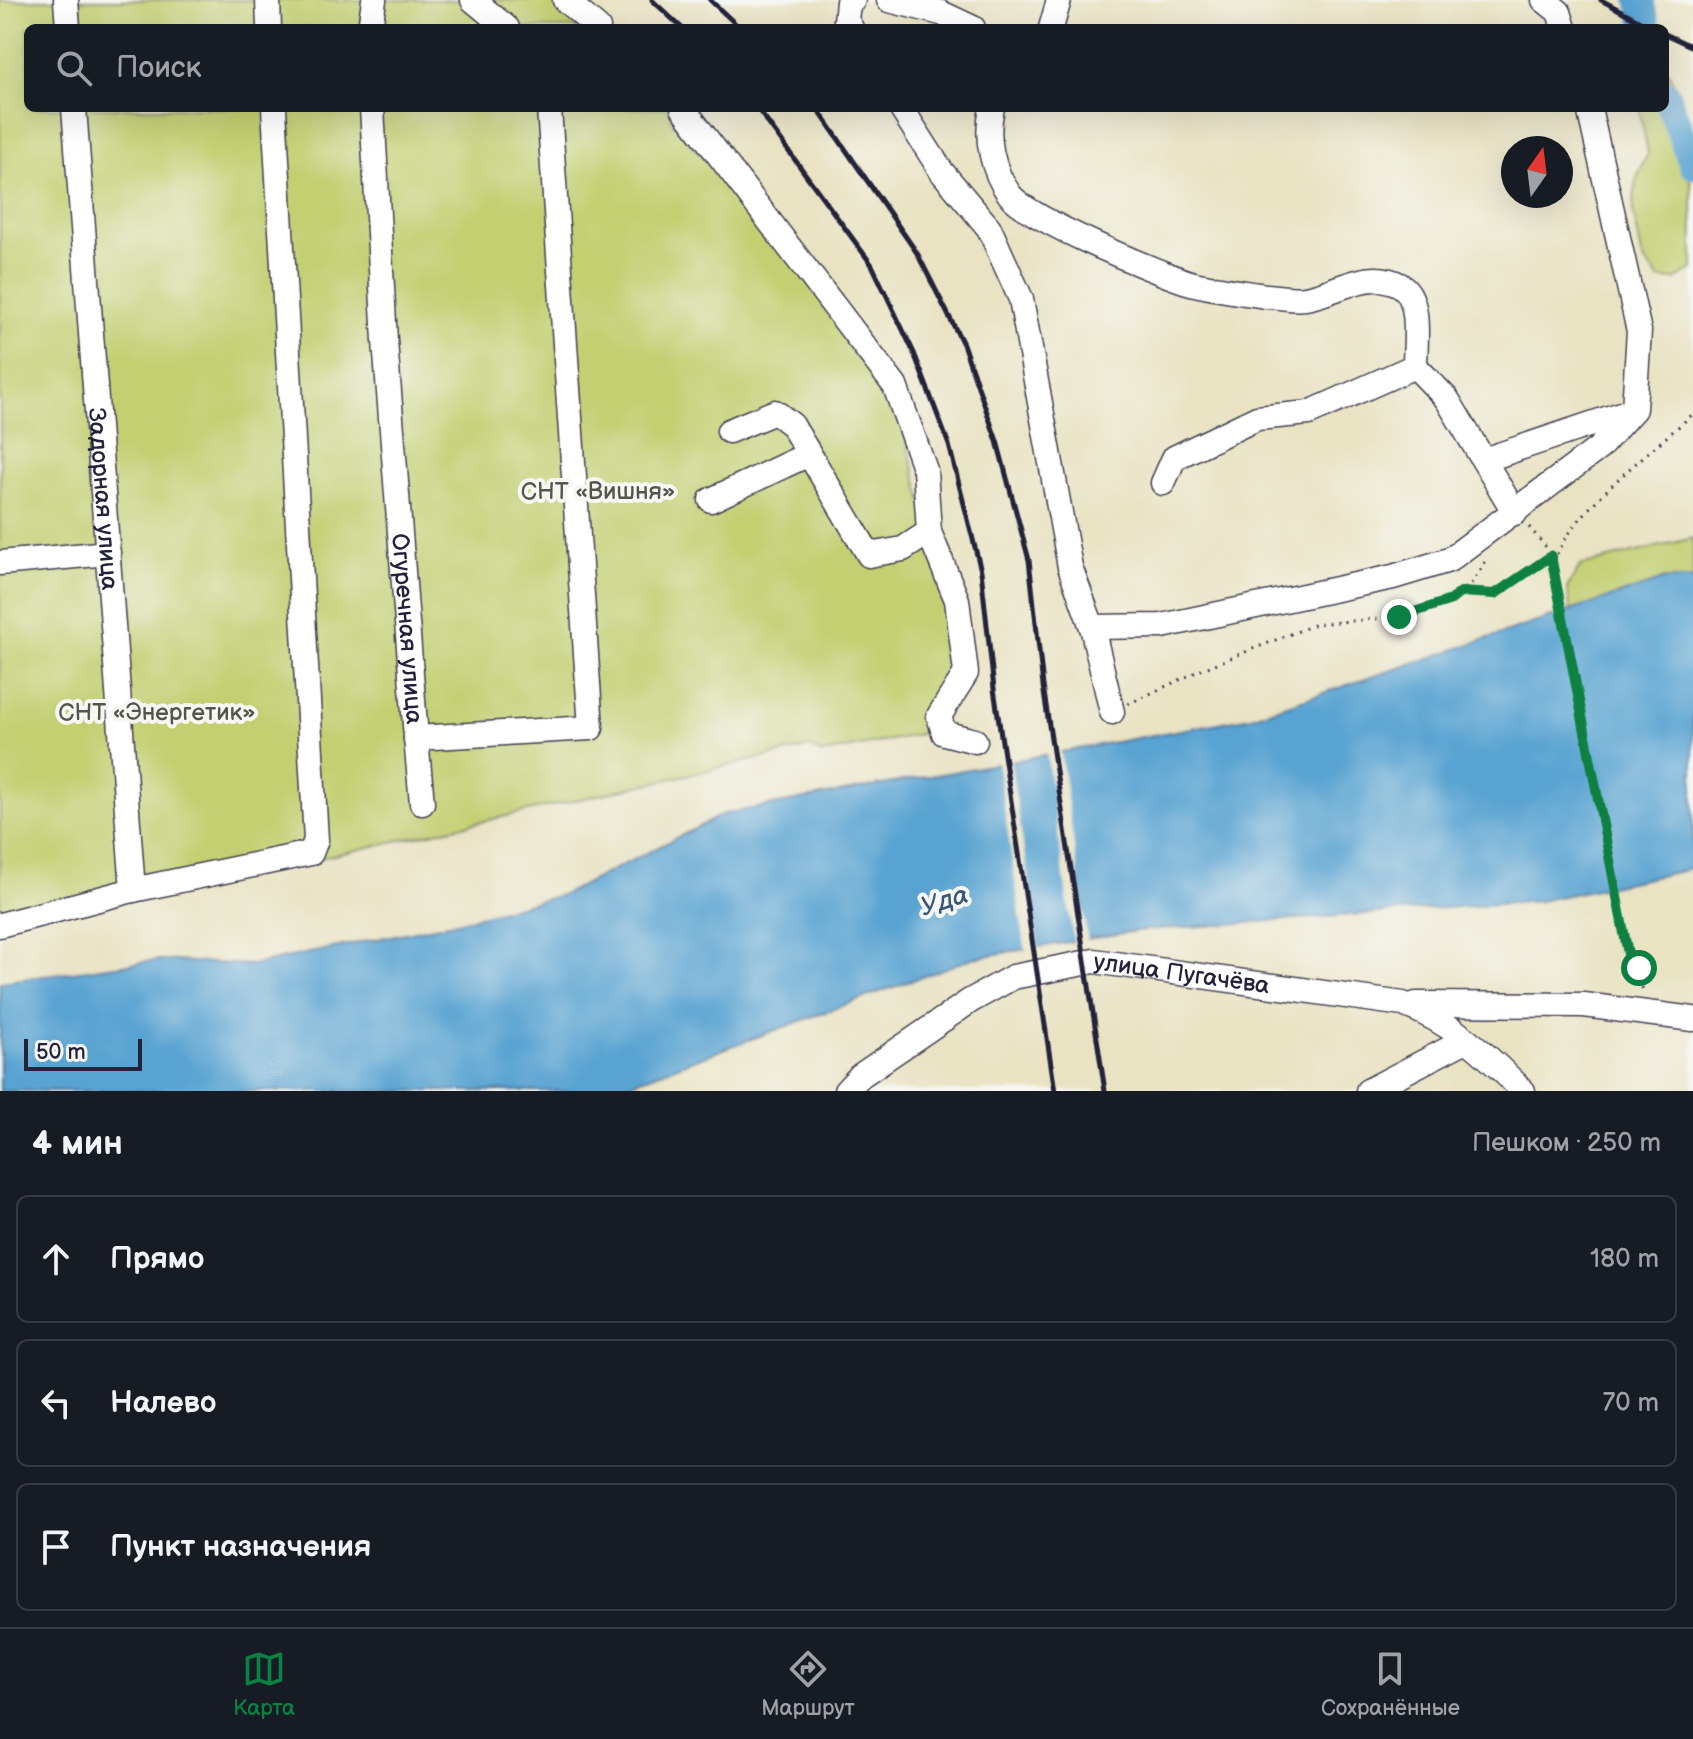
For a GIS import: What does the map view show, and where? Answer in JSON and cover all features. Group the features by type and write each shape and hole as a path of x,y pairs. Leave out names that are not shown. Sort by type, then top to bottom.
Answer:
{"street":[{"path":"66,0 68,24"},
{"path":"268,0 269,24"},
{"path":"371,24 374,0"},
{"path":"473,0 502,24"},
{"path":"565,0 593,24"},
{"path":"848,24 848,2 853,0"},
{"path":"889,0 941,13 964,24"},
{"path":"1052,24 1059,0"},
{"path":"1544,0 1559,12 1563,24"},
{"name":"Задорная улица","path":"74,112 133,890"},
{"path":"0,925 133,890 311,853 316,840 274,112"},
{"name":"Огуречная улица","path":"372,112 385,341 416,738 591,728 549,112"},
{"path":"686,112 895,386 925,470 929,532 957,600 966,673 939,716 944,733 975,741"},
{"path":"904,112 942,172 989,228 1021,299 1070,567 1092,627 1112,712"},
{"path":"992,112 990,144 995,170 1012,196 1036,217 1187,282 1304,299 1354,281 1401,285 1408,293 1415,324 1415,366 1447,399 1515,513"},
{"path":"1092,627 1162,626 1393,577 1449,560 1599,448 1634,409 1639,331 1590,112"},
{"path":"1163,483 1174,458 1229,430 1257,418 1309,413 1415,366"},
{"path":"1484,460 1634,409"},
{"path":"729,431 775,412 792,425 869,555 903,549 929,532"},
{"path":"711,500 809,454"},
{"path":"0,563 108,553"},
{"path":"416,738 422,803"},
{"name":"улица Пугачёва","path":"846,1091 860,1076 970,1001 1013,977 1094,961 1403,1004 1438,1018 1523,1091"},
{"path":"1403,1004 1584,1005 1693,1019"},
{"path":"1368,1091 1466,1040"}],"path":[{"path":"1461,592 1495,594 1554,558 1565,537 1600,497 1693,414"},
{"path":"1515,513 1554,558 1631,967 1656,1014"},
{"path":"1112,712 1205,668 1316,624 1399,617 1451,600 1473,582 1494,547"},
{"path":"1631,967 1638,966"}],"green space":[{"name":"СНТ «Вишня»","path":"0,0 558,0 587,24 24,24 24,112 669,112 671,120 828,303 891,390 881,397 903,427 966,667 936,715 920,734 821,754 810,747 321,858 0,917"},
{"path":"1669,75 1681,106 1692,191 1693,269 1675,280 1659,279 1643,259 1633,211 1636,180 1648,153 1640,112 1669,112"},
{"path":"1693,538 1693,579 1666,579 1571,612 1567,588 1580,566"}],"water":[{"name":"Уда","path":"1666,579 1693,579 1693,866 1682,871 1539,901 1136,931 973,958 609,1091 0,1091 0,982 158,960 252,965 453,923 565,894 724,814 1251,717"}],"pier":[{"path":"1060,749 1088,943 1074,945 1046,751"},
{"path":"1010,758 1039,951 1026,953 997,760"}],"waterway":[{"path":"1640,0 1646,24"},
{"path":"1669,103 1693,165"}],"railway":[{"path":"652,0 678,24"},
{"path":"710,0 736,24"},
{"path":"1601,0 1646,24"},
{"path":"1669,36 1693,47"},
{"path":"760,112 872,265 914,353 949,445 981,571 994,689 1055,1091"},
{"path":"820,112 917,253 963,344 997,441 1029,560 1043,686 1105,1091"}],"route":[{"path":"1399,617 1451,600 1461,592 1495,594 1551,556 1630,964 1632,969 1639,968"}],"park label":[{"name":"СНТ «Энергетик»","path":"157,712"}]}
